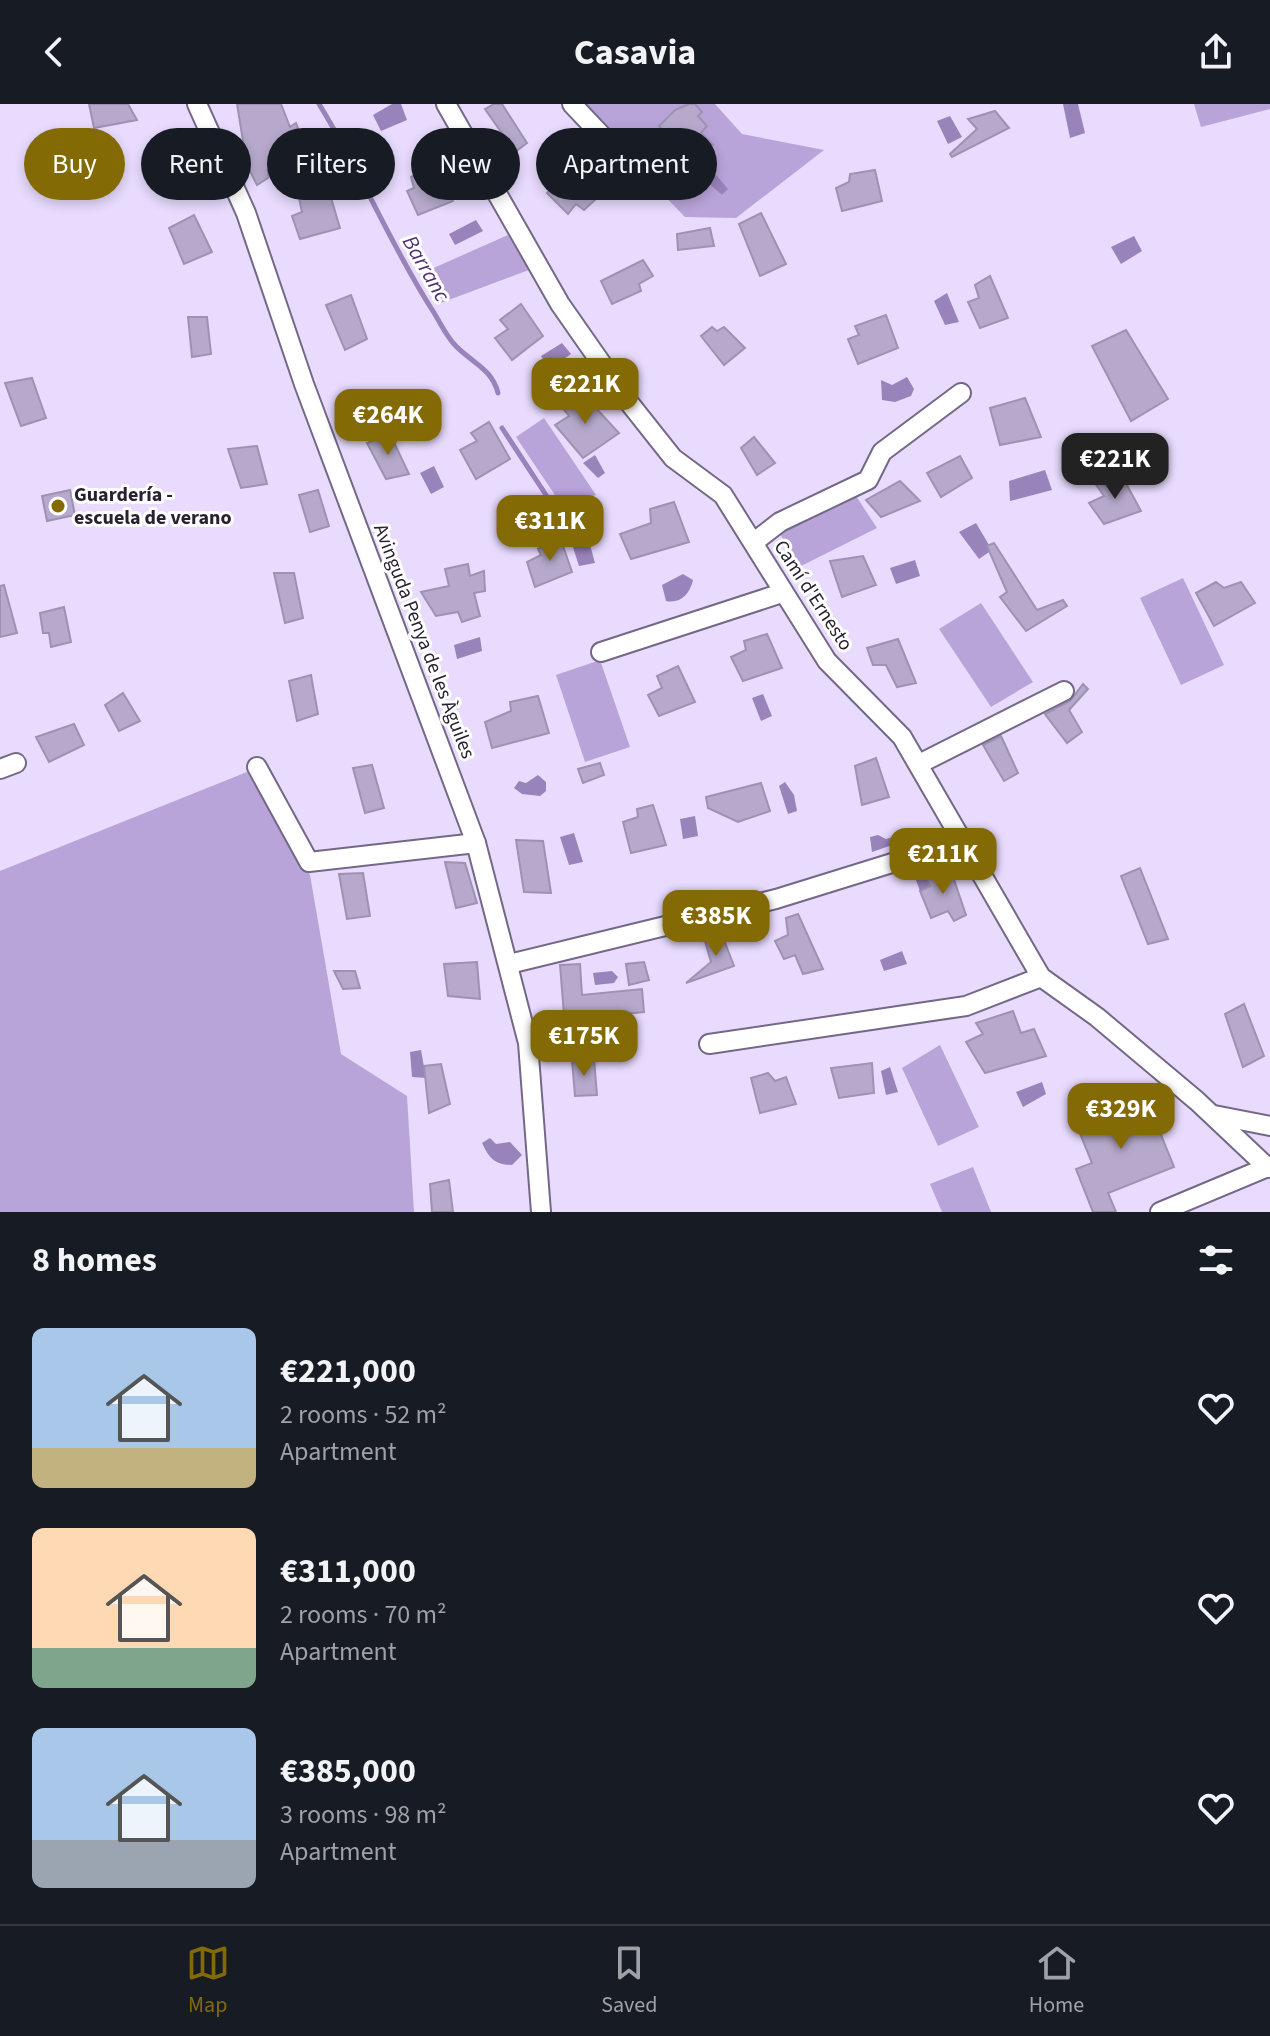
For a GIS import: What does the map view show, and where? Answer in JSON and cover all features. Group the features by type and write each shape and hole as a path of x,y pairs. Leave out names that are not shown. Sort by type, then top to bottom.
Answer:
{"street":[{"name":"Avinguda Penya de les Àguiles","path":"197,104 251,226 304,384 476,843 528,1043 541,1212"},
{"name":"Camí d'Ernesto","path":"446,104 560,304 627,400 673,458 723,495 827,661 902,737 1041,977 1097,1017 1212,1114 1264,1163"},
{"path":"572,104 593,128"},
{"path":"754,542 780,522 868,480 882,452 961,393"},
{"path":"601,652 782,593"},
{"path":"919,764 1064,691"},
{"path":"257,767 309,862 476,843"},
{"path":"509,964 776,899 963,841"},
{"path":"709,1044 966,1006 1041,977"},
{"path":"1212,1114 1270,1128"},
{"path":"1160,1212 1264,1163 1260,1137 1270,1128"}],"shaded area":[{"path":"392,104 401,104 407,120 380,128 373,115"},
{"path":"581,104 715,104 742,134 824,150 736,218 685,217 668,200 717,200 717,128 604,128"},
{"path":"1063,104 1078,104 1085,133 1070,138"},
{"path":"1194,104 1270,104 1270,109 1201,127"},
{"path":"950,116 962,137 948,144 937,121"},
{"path":"717,176 728,189 722,195 717,191"},
{"path":"476,220 483,231 455,245 449,234"},
{"path":"508,235 529,270 438,304 420,274"},
{"path":"1134,236 1142,251 1121,264 1111,247"},
{"path":"947,293 959,322 945,325 934,301"},
{"path":"562,343 571,354 549,369 541,356"},
{"path":"907,377 914,389 911,396 895,402 882,400 881,380 892,385"},
{"path":"544,418 596,495 563,507 516,437"},
{"path":"595,455 605,473 598,478 583,463"},
{"path":"434,466 444,487 431,494 420,473"},
{"path":"1045,470 1052,490 1010,501 1009,481"},
{"path":"854,493 877,528 799,567 779,532"},
{"path":"976,523 992,550 979,559 959,532"},
{"path":"587,534 595,563 579,566 570,538"},
{"path":"915,560 920,576 896,584 890,568"},
{"path":"683,574 693,580 689,590 680,599 666,601 662,585"},
{"path":"1183,578 1224,665 1181,685 1140,598"},
{"path":"981,603 1033,682 991,707 939,629"},
{"path":"480,637 482,651 457,659 454,645"},
{"path":"600,660 630,747 585,762 556,675"},
{"path":"763,694 772,716 761,721 752,698"},
{"path":"247,772 310,875 341,1054 407,1096 414,1212 0,1212 0,871"},
{"path":"538,775 546,782 546,791 540,796 522,794 514,788 519,781 526,783"},
{"path":"785,782 794,795 797,811 788,814 779,786"},
{"path":"695,816 698,836 683,839 680,819"},
{"path":"574,833 583,862 569,865 560,837"},
{"path":"878,835 886,839 896,836 898,843 872,852 870,837"},
{"path":"931,865 933,875 926,878 930,886 920,891 913,872"},
{"path":"902,951 907,964 884,971 880,960"},
{"path":"612,971 618,977 614,983 595,985 593,973"},
{"path":"940,1045 979,1127 938,1146 902,1068"},
{"path":"421,1050 426,1078 412,1077 410,1052"},
{"path":"890,1067 898,1092 886,1095 881,1071"},
{"path":"1042,1082 1046,1094 1023,1107 1016,1092"},
{"path":"490,1138 496,1144 510,1142 522,1155 512,1165 497,1162 482,1143"},
{"path":"973,1167 991,1212 942,1212 930,1184"}],"building":[{"path":"89,104 128,104 137,120 94,128"},
{"path":"237,104 281,104 290,127 296,123 298,128 267,128 267,179 257,185 251,173 251,128 241,128"},
{"path":"502,104 517,128 498,128 485,109"},
{"path":"695,104 702,112 698,116 707,126 661,128 659,126 675,110"},
{"path":"995,111 1009,128 952,157 950,154 977,129 968,119"},
{"path":"520,132 527,143 520,148"},
{"path":"875,170 882,201 842,211 836,188 849,182 850,174"},
{"path":"299,200 332,200 340,228 300,239 292,216 302,212"},
{"path":"411,200 453,201 418,215"},
{"path":"554,200 595,200 584,210 576,204 568,214"},
{"path":"761,213 786,264 760,276 739,224"},
{"path":"194,215 212,252 184,264 169,228"},
{"path":"710,228 714,246 678,250 677,234"},
{"path":"643,260 653,276 639,284 641,291 612,304 601,281"},
{"path":"990,276 1008,318 980,328 968,302 979,298 975,285"},
{"path":"351,295 367,339 345,350 326,305"},
{"path":"521,304 543,336 512,360 495,338 508,329 500,320"},
{"path":"886,315 898,348 858,364 848,339 859,335 855,326"},
{"path":"188,317 207,317 211,354 192,357"},
{"path":"712,327 717,331 724,327 745,348 724,365 701,336"},
{"path":"1126,330 1168,399 1131,421 1092,346"},
{"path":"32,378 46,418 21,426 5,383"},
{"path":"582,393 619,433 583,458 555,425 569,416 561,406"},
{"path":"1025,398 1041,437 1000,445 990,408"},
{"path":"489,422 510,459 476,479 460,450 477,441 471,433"},
{"path":"390,434 409,474 386,479 367,443"},
{"path":"754,437 775,463 757,475 741,448"},
{"path":"257,446 267,484 241,488 228,449"},
{"path":"960,456 972,478 941,497 927,473"},
{"path":"1122,476 1141,511 1104,524 1089,503 1104,496 1095,483"},
{"path":"900,481 920,501 881,517 866,500"},
{"name":"Guardería - escuela de verano","path":"70,490 75,515 47,521 42,496"},
{"path":"318,490 329,526 310,532 299,495"},
{"path":"674,502 689,542 631,559 620,534 651,523 650,509"},
{"path":"560,537 572,572 535,587 527,562 541,555 538,549"},
{"path":"994,543 1037,610 1063,600 1067,606 1026,631 1000,597 1007,592 987,546"},
{"path":"863,556 876,585 842,597 830,561"},
{"path":"468,564 470,576 484,571 485,591 474,593 480,616 462,622 458,612 436,616 421,592 449,586 445,569"},
{"path":"274,573 294,573 303,618 285,623"},
{"path":"1216,582 1224,588 1241,582 1255,603 1214,626 1196,593"},
{"path":"4,585 17,633 0,637 0,586"},
{"path":"64,607 71,642 51,647 49,633 43,633 40,613"},
{"path":"767,634 782,668 743,681 731,657 746,650 744,641"},
{"path":"898,639 916,683 897,687 886,665 873,665 867,648"},
{"path":"678,666 695,702 659,716 648,695 662,688 657,676"},
{"path":"311,675 318,714 297,721 289,681"},
{"path":"1083,684 1088,689 1069,710 1082,732 1067,743 1045,714 1070,701"},
{"path":"123,693 140,721 119,731 105,705"},
{"path":"538,696 549,733 492,748 485,722 511,711 510,702"},
{"path":"74,724 84,745 49,762 36,737"},
{"path":"1001,736 1018,773 1004,781 983,745"},
{"path":"876,758 889,797 862,805 855,766"},
{"path":"600,763 604,775 583,783 578,769"},
{"path":"372,765 384,808 365,813 353,768"},
{"path":"761,783 770,811 738,822 708,808 706,797"},
{"path":"653,805 666,845 631,853 623,822 638,817 637,809"},
{"path":"516,840 543,841 551,893 524,892"},
{"path":"445,862 465,863 477,903 456,908"},
{"path":"950,868 966,915 954,921 948,911 931,918 920,891 930,886 926,878"},
{"path":"1140,868 1168,939 1148,944 1121,876"},
{"path":"363,873 370,916 347,919 339,874"},
{"path":"798,914 823,969 803,974 795,955 784,959 775,941 788,935 786,918"},
{"path":"722,935 734,966 686,983 711,962 705,941"},
{"path":"477,962 480,999 448,996 444,964"},
{"path":"644,962 649,980 629,985 626,964"},
{"path":"580,964 582,995 642,989 644,1012 585,1018 584,1014 564,1015 560,965"},
{"path":"334,971 355,971 360,988 343,989"},
{"path":"1244,1004 1264,1056 1243,1067 1225,1014"},
{"path":"1013,1011 1021,1033 1034,1029 1046,1056 985,1073 966,1042 983,1034 976,1023"},
{"path":"594,1059 597,1095 575,1096 572,1060"},
{"path":"872,1063 874,1093 839,1098 831,1068"},
{"path":"441,1064 450,1104 429,1113 424,1066"},
{"path":"768,1073 775,1081 786,1077 796,1104 760,1113 751,1078"},
{"path":"1145,1095 1174,1167 1108,1193 1116,1212 1093,1212 1076,1169 1092,1163 1077,1126 1096,1118 1095,1115"},
{"path":"449,1180 453,1212 432,1212 430,1184"}],"waterway":[{"name":"Barranc","path":"319,104 445,331 460,350 486,371 498,393"},
{"name":"Barranc","path":"502,428 550,501"}],"place":[{"name":"Guardería - escuela de verano","path":"58,506"}]}
